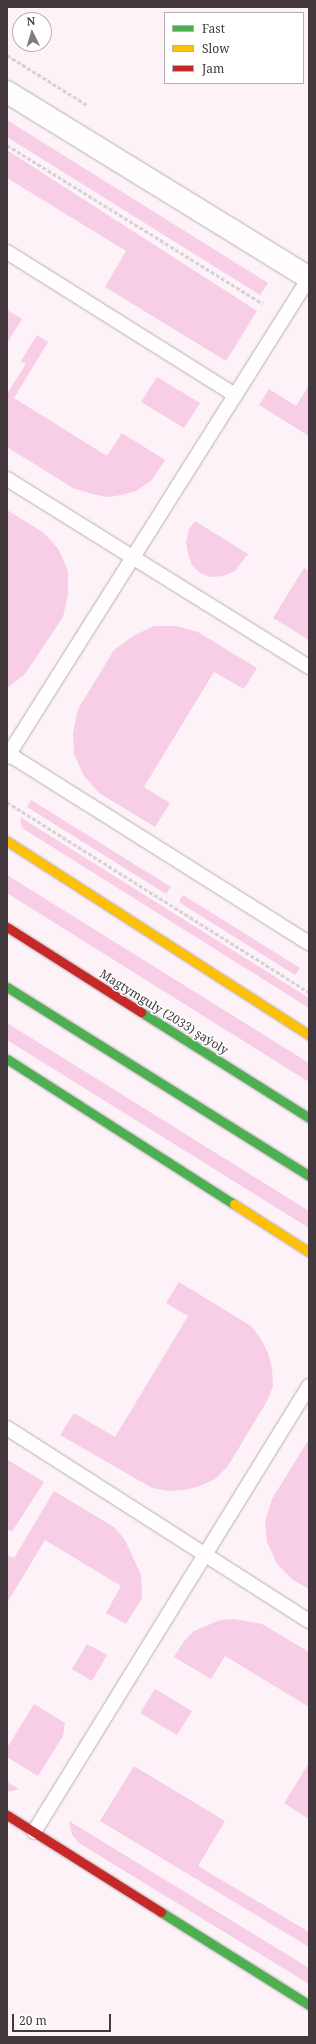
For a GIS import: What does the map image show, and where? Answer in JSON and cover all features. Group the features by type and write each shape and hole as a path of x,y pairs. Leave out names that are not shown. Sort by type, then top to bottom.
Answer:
{"street":[{"path":"7,92 309,278"},
{"path":"7,841 309,1035"},
{"name":"Magtymguly (2033) şaýoly","path":"7,927 309,1118"},
{"path":"7,987 309,1176"},
{"path":"7,1059 309,1252"},
{"path":"7,1815 309,2005"}],"lane":[{"path":"7,252 235,395"},
{"path":"309,278 8,755 309,943"},
{"path":"7,479 309,667"},
{"path":"34,1832 309,1386"},
{"path":"7,1428 309,1620"}],"path":[{"path":"7,145 284,317"},
{"path":"7,802 309,992"}],"shaded area":[{"path":"7,120 268,283 260,295 7,137"},
{"path":"7,150 257,311 226,361 105,287 126,251 7,178"},
{"path":"7,310 22,319 7,343"},
{"path":"37,335 48,342 14,398 107,456 122,433 165,460 152,480 136,491 122,495 107,497 92,494 73,488 7,447 7,394 26,364 21,361"},
{"path":"157,377 200,403 184,428 141,402"},
{"path":"309,385 309,436 259,405 269,389 296,406"},
{"path":"7,510 44,533 59,550 68,571 68,594 63,617 25,674 7,688"},
{"path":"195,521 248,554 235,571 223,576 211,577 200,573 192,565 186,542 189,529"},
{"path":"304,568 309,571 309,640 273,618"},
{"path":"154,626 176,626 198,632 257,668 244,689 214,672 144,787 170,803 155,827 99,793 84,776 74,754 73,733 78,709 114,650 133,636"},
{"path":"31,800 171,887 166,894 27,807"},
{"path":"20,817 309,998 309,1008 22,828"},
{"path":"7,875 309,1063 309,1082 7,893"},
{"path":"183,895 300,968 295,975 179,902"},
{"path":"7,1023 309,1211 309,1228 7,1040"},
{"path":"179,1282 251,1326 261,1339 268,1353 272,1368 273,1386 267,1401 228,1466 215,1479 200,1486 185,1490 169,1491 152,1488 60,1435 74,1413 115,1437 188,1316 166,1303"},
{"path":"309,1439 309,1589 293,1580 277,1564 267,1542 265,1522 272,1499"},
{"path":"8,1460 44,1482 12,1532 7,1529"},
{"path":"54,1491 114,1527 125,1540 141,1575 142,1589 142,1598 126,1624 106,1613 121,1586 45,1540 7,1603 7,1555 14,1558"},
{"path":"235,1619 262,1624 309,1652 309,1707 225,1656 211,1679 174,1657 184,1641 194,1631 220,1620"},
{"path":"87,1644 107,1655 92,1681 72,1669"},
{"path":"155,1689 192,1711 177,1735 140,1713"},
{"path":"34,1704 65,1723 63,1736 38,1776 7,1757 7,1745 9,1745"},
{"path":"309,1763 309,1819 284,1803"},
{"path":"134,1766 225,1821 198,1866 309,1932 309,1947 100,1821"},
{"path":"7,1782 19,1789 7,1792"},
{"path":"69,1821 309,1968 309,1984 79,1843 72,1835"}],"traffic: fast":[{"path":"7,987 309,1176"},
{"path":"141,1012 309,1118"},
{"path":"7,1059 234,1204"},
{"path":"161,1912 309,2005"}],"traffic: slow":[{"path":"7,841 309,1035"},
{"path":"234,1204 309,1252"}],"traffic: jam":[{"path":"7,927 141,1012"},
{"path":"7,1815 161,1912"}]}
